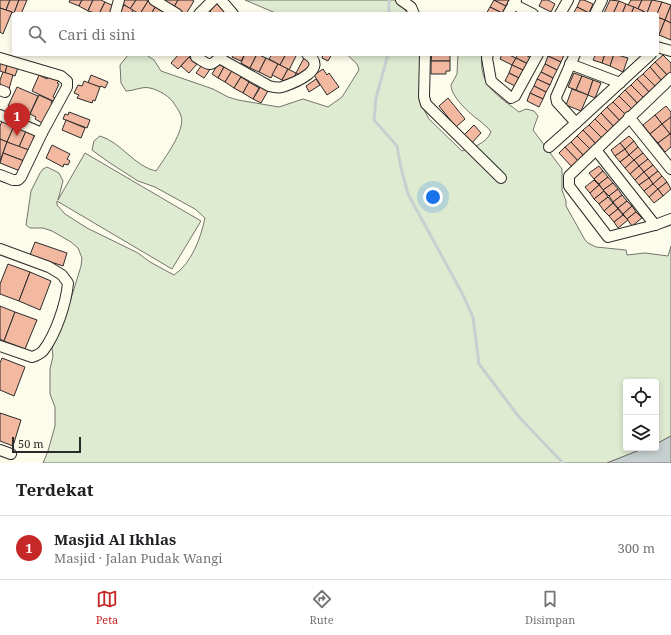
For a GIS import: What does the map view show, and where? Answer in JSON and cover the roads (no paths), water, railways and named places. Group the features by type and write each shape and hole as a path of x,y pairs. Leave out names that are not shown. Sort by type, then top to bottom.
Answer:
{"street":[{"path":"154,0 174,12"},
{"path":"201,12 213,0"},
{"path":"222,0 231,12"},
{"path":"401,0 411,7 413,12"},
{"path":"561,12 568,0"},
{"path":"596,12 602,0"},
{"path":"115,1 115,12"},
{"path":"509,12 514,2 530,12"},
{"path":"659,49 671,51"},
{"path":"196,57 210,65 221,56 269,86 276,88 299,80 309,74 315,66 315,62 311,56"},
{"path":"425,56 424,97 426,104 500,178"},
{"path":"488,56 491,81 511,98 515,96 537,56"},
{"path":"574,56 556,100 576,122"},
{"path":"549,147 649,56"},
{"path":"0,58 61,76 67,81 67,87 21,177 18,180 13,180 0,175"},
{"path":"570,64 620,83"},
{"path":"671,94 668,82 569,176 569,186 608,237 655,225 671,219"},
{"path":"0,115 42,134"},
{"path":"629,118 671,169"},
{"path":"596,150 655,225"},
{"path":"0,249 49,267 62,275 68,283 67,295 56,329 42,353 32,357 0,346"},
{"path":"0,450 11,454"}],"waterway":[{"path":"389,0 389,12"},
{"path":"387,56 376,98 374,120 397,146 408,194 462,293 473,317 479,364 519,417 563,463"}],"place":[{"name":"Masjid Al Ikhlas","path":"17,136"}]}
